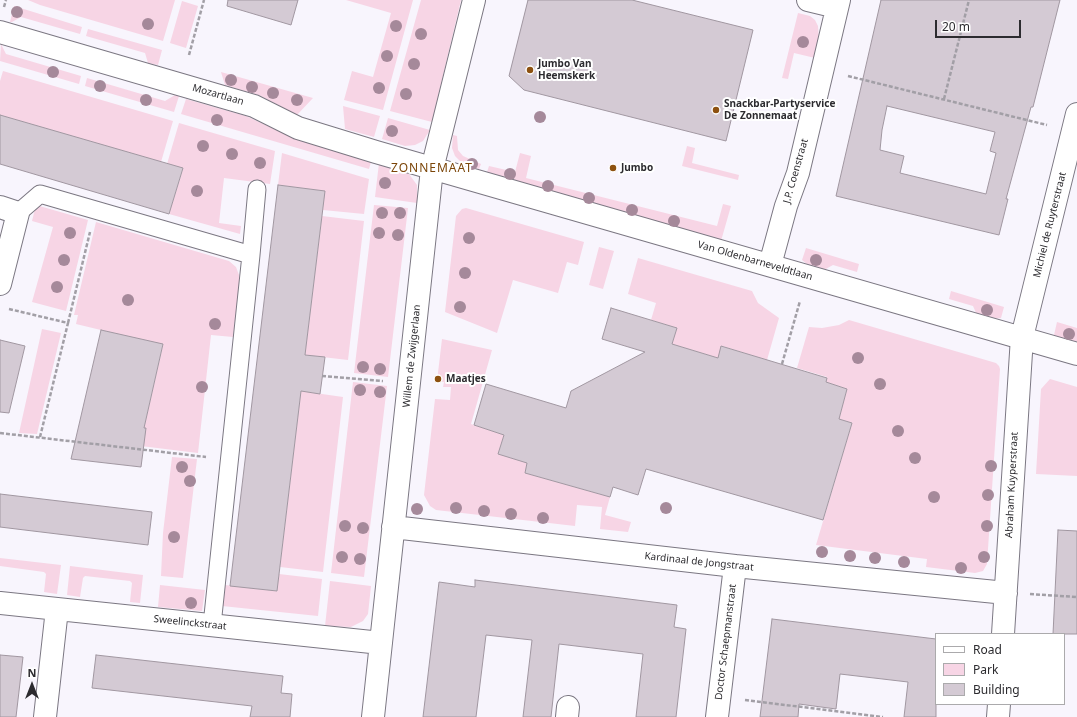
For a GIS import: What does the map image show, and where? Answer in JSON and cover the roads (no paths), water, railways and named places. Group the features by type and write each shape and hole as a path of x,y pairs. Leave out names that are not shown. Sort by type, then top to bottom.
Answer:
{"street":[{"name":"Willem de Zwijgerlaan","path":"373,717 432,169 474,0"},
{"name":"J.P. Coenstraat","path":"770,265 786,206 798,173 838,3 808,0"},
{"name":"Mozartlaan","path":"0,32 254,106 298,128 432,169"},
{"name":"Michiel de Ruyterstraat","path":"1022,337 1075,123"},
{"name":"Van Oldenbarneveldtlaan","path":"432,169 1077,354"},
{"path":"3,294 9,210"},
{"name":"Abraham Kuyperstraat","path":"1003,633 1022,337"},
{"name":"Kardinaal de Jongstraat","path":"393,527 735,566 1006,593"},
{"name":"Doctor Schaepmanstraat","path":"718,707 735,566"},
{"name":"Sweelinckstraat","path":"0,603 381,643"},
{"path":"45,717 57,609"},
{"path":"998,717 999,705"}],"lane":[{"path":"212,625 257,189"},
{"path":"9,210 40,194 251,255"}],"place":[{"name":"Jumbo Van Heemskerk","path":"530,70"},
{"name":"Snackbar-Partyservice De Zonnemaat","path":"716,110"},
{"name":"Jumbo","path":"613,168"},
{"name":"Maatjes","path":"438,379"}],"district":[{"name":"ZONNEMAAT","path":"432,169"}]}
